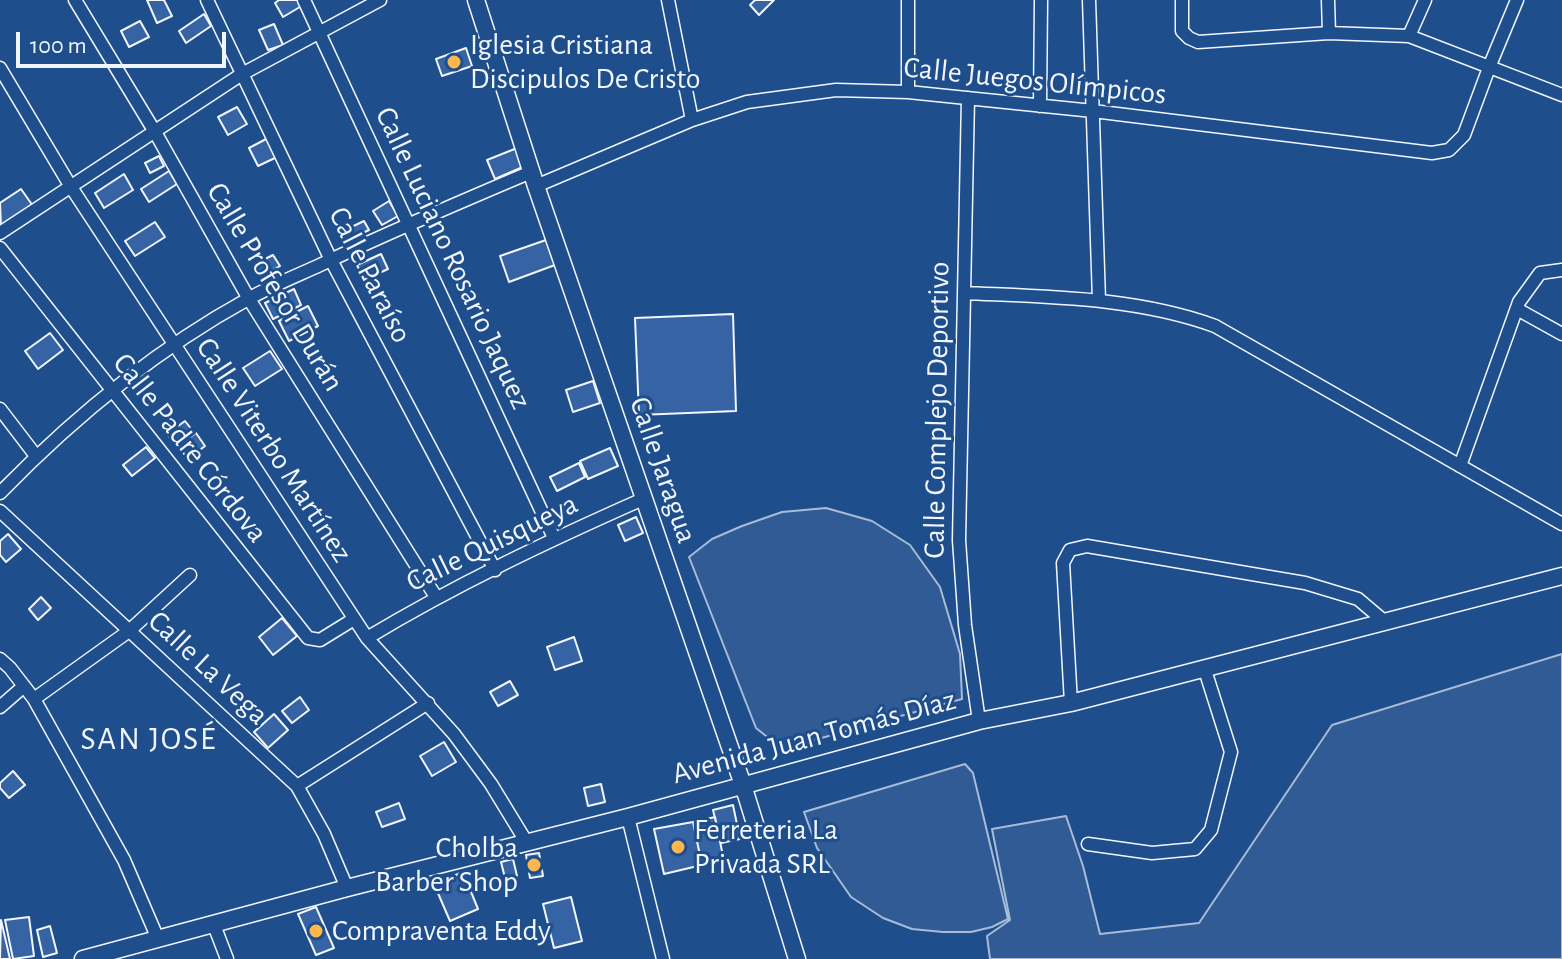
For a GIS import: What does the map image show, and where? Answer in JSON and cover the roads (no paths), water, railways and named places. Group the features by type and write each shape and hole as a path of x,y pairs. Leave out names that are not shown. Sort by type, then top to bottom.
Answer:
{"street":[{"name":"Calle Profesor Durán","path":"75,0 155,132 249,299 436,597"},
{"name":"Calle Paraíso","path":"207,0 331,260 495,570"},
{"name":"Calle Luciano Rosario Jaquez","path":"304,0 554,538"},
{"path":"0,233 242,74 380,0"},
{"name":"Calle Jaragua","path":"477,0 534,179 743,785 797,959"},
{"path":"668,0 692,120"},
{"path":"908,0 908,92"},
{"path":"1040,106 1041,0"},
{"path":"1089,0 1099,300"},
{"path":"1182,0 1182,31 1198,42 1329,33 1409,36 1562,95"},
{"path":"1328,0 1329,33"},
{"path":"1409,36 1425,0"},
{"name":"Calle Juegos Olímpicos","path":"0,493 36,456 112,392 174,345 249,299 409,224 747,102 836,90 908,92 1093,111 1432,153 1449,150 1464,135 1517,0"},
{"name":"Calle Viterbo Martínez","path":"0,68 71,187 354,619 367,638 454,734 491,784 527,843"},
{"name":"Calle Complejo Deportivo","path":"968,98 959,540 965,625 979,721"},
{"name":"Calle Padre Córdova","path":"0,248 308,638 320,640 354,619"},
{"path":"1460,466 1517,309 1540,273 1562,270"},
{"path":"964,293 1099,300 1187,316 1215,326 1562,524"},
{"path":"1517,309 1562,334"},
{"path":"0,409 36,456"},
{"name":"Calle Quisqueya","path":"367,638 436,597 554,538 643,499"},
{"name":"Calle La Vega","path":"0,511 297,786 324,834 347,888"},
{"path":"1071,703 1063,563 1070,550 1087,546 1305,583 1358,599 1384,621"},
{"path":"34,699 129,631 190,575"},
{"name":"Avenida Juan Tomás Díaz","path":"89,958 347,888 628,817 979,721 1071,703 1562,576"},
{"path":"0,659 34,699 124,860 158,939"},
{"path":"1088,844 1152,853 1195,849 1211,830 1231,752 1204,667"},
{"path":"0,707 24,686"},
{"path":"297,786 428,703"},
{"path":"628,817 663,959"},
{"path":"214,925 227,959"}],"place":[{"name":"Iglesia Cristiana Discipulos De Cristo","path":"454,62"},
{"name":"Ferreteria La Privada SRL","path":"678,847"},
{"name":"Cholba Barber Shop","path":"534,865"},
{"name":"Compraventa Eddy","path":"316,931"}],"district":[{"name":"SAN JOSÉ","path":"149,739"}]}
